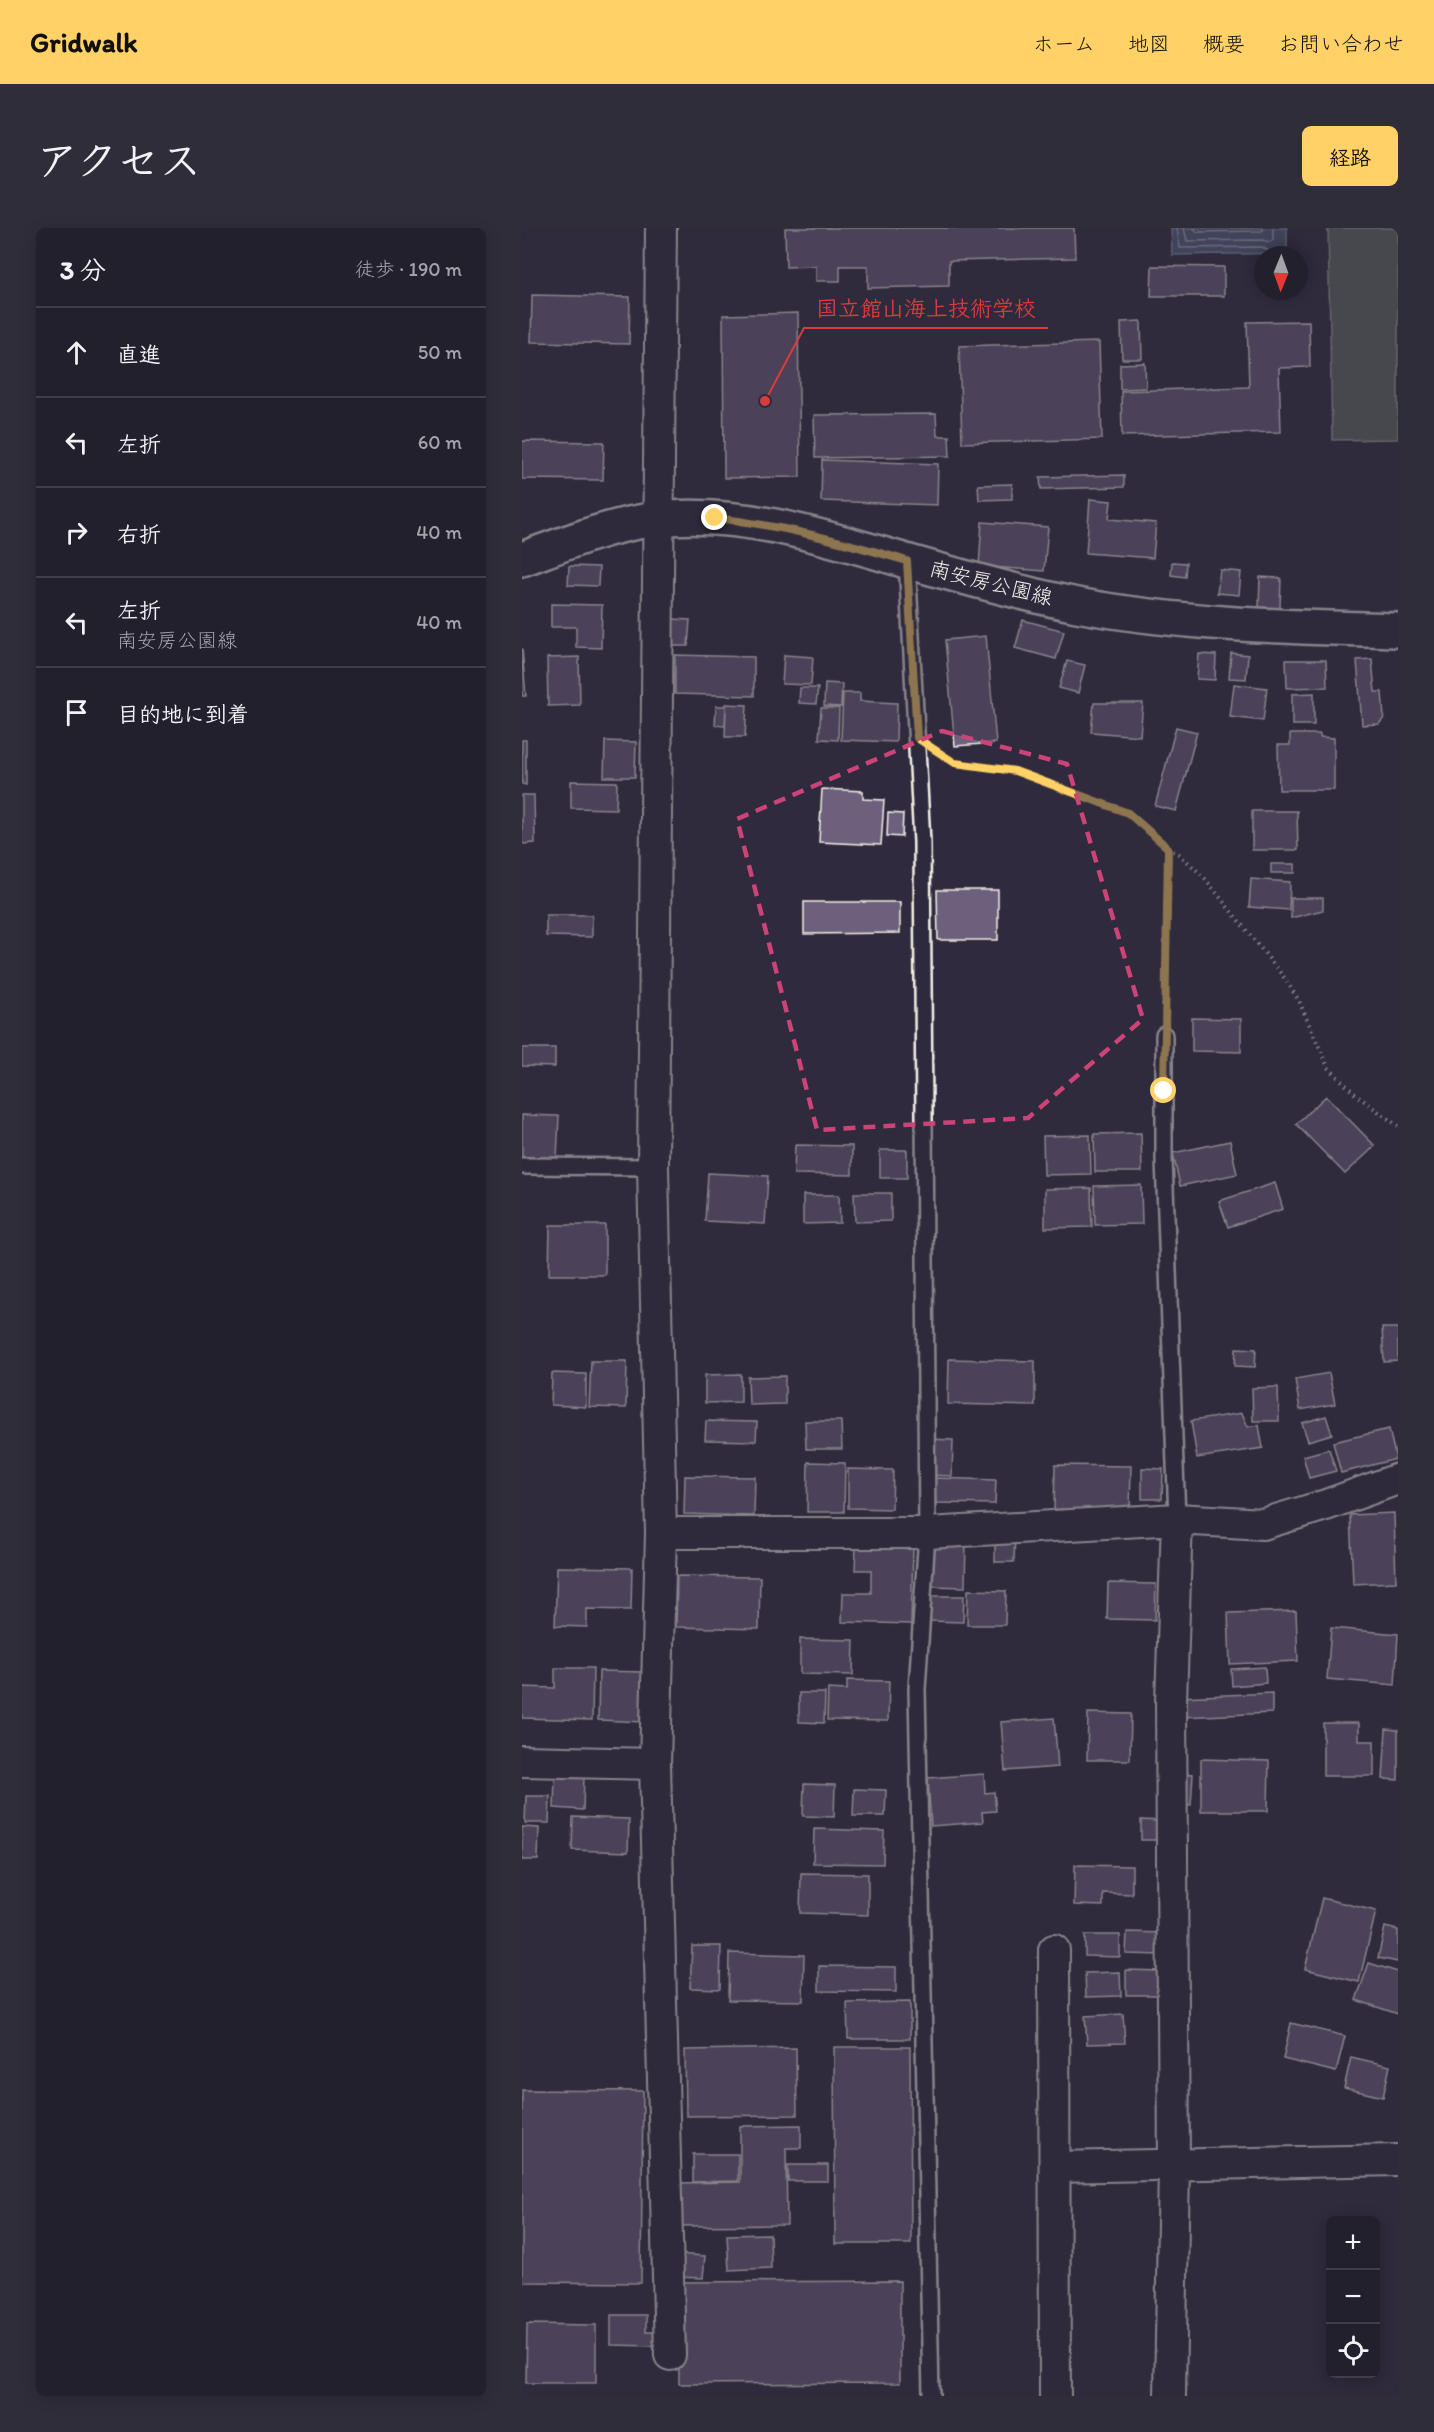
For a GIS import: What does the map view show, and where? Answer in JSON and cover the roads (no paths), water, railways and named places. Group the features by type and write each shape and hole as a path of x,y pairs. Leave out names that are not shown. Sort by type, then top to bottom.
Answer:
{"main road":[{"name":"南安房公園線","path":"522,559 609,527 657,519 715,518 751,522 832,539 1017,591 1127,614 1206,624 1398,630"}],"street":[{"path":"660,228 653,1167 661,1533 655,1764 670,2355"},
{"path":"661,1533 927,1533 1177,1519 1263,1524 1326,1505 1398,1479"},
{"path":"1170,2396 1174,2164 1171,1702 1177,1519"},
{"path":"522,1761 655,1764"},
{"path":"1054,1950 1055,2396"},
{"path":"1055,2167 1398,2160"}],"lane":[{"path":"907,561 922,842 927,1533 917,1689 931,2396"},
{"path":"1164,1035 1164,1159 1177,1519"},
{"path":"522,1166 653,1167"}],"water":[{"path":"1171,228 1287,228 1287,246 1254,246 1254,254 1172,255"}],"place":[{"name":"国立館山海上技術学校","path":"765,401"}]}
